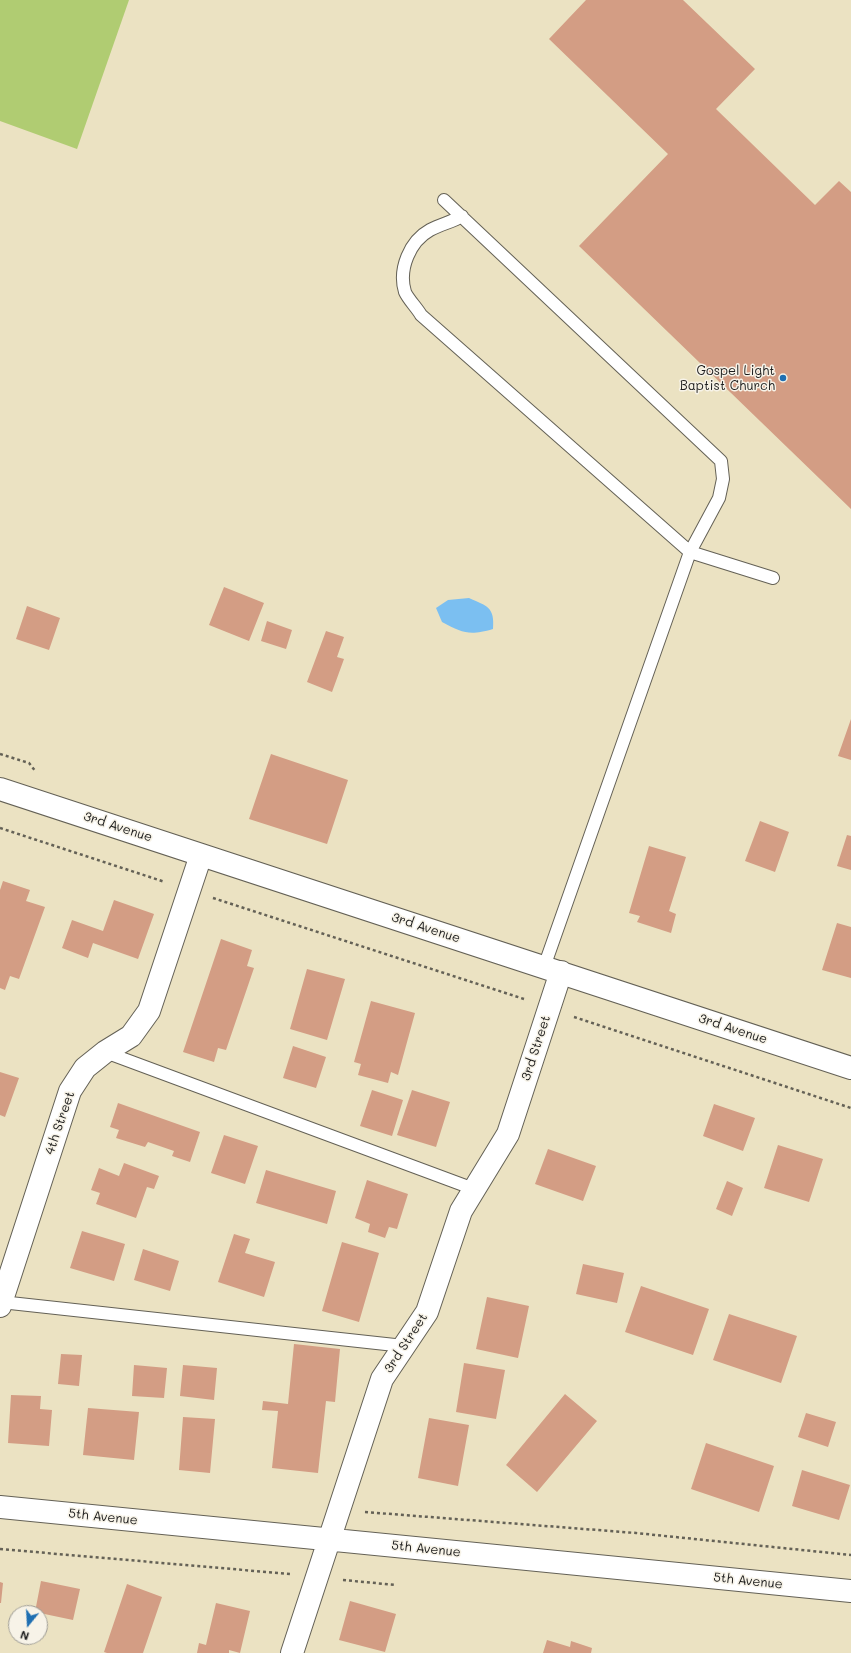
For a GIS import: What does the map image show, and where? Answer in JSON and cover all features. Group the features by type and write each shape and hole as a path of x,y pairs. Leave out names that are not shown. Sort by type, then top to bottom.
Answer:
{"street":[{"name":"3rd Avenue","path":"0,789 851,1068"},
{"name":"4th Street","path":"1,1304 70,1091 84,1068 105,1052 131,1036 149,1011 201,855"},
{"name":"3rd Street","path":"292,1653 382,1379 427,1312 461,1211 508,1134 549,1008 553,970"},
{"name":"5th Avenue","path":"0,1507 851,1591"}],"lane":[{"path":"444,200 721,461 723,479 719,498 690,552 553,970"},
{"path":"462,216 429,230 412,245 402,270 405,292 421,315 690,552 773,578"},
{"path":"105,1052 474,1189"},
{"path":"1,1304 404,1346"}],"path":[{"path":"0,828 851,1108"},
{"path":"361,1511 636,1533 851,1554"},
{"path":"0,1549 293,1575"},
{"path":"338,1579 396,1585"}],"green space":[{"path":"0,0 129,0 77,149 0,121"}],"water":[{"path":"469,598 488,608 493,616 493,629 472,633 455,629 442,622 436,608 448,600"}],"building":[{"name":"Gospel Light Baptist Church","path":"586,0 683,0 755,69 716,109 815,205 839,181 851,192 851,509 579,246 668,154 549,39"},
{"path":"224,587 264,603 249,641 209,625"},
{"path":"27,606 60,618 49,650 16,639"},
{"path":"267,621 292,630 286,649 261,641"},
{"path":"326,631 344,637 337,657 344,659 332,692 307,682"},
{"path":"851,719 851,760 838,756"},
{"path":"271,754 348,780 327,844 249,819"},
{"path":"760,821 789,832 775,872 745,861"},
{"path":"847,835 851,836 851,870 837,866"},
{"path":"649,846 686,857 669,911 676,914 671,933 637,922 640,916 629,913"},
{"path":"3,881 30,890 26,901 45,907 19,979 10,976 5,990 0,988 0,890"},
{"path":"114,900 154,914 138,959 93,943 88,958 62,948 72,920 103,931"},
{"path":"837,923 851,927 851,978 822,970"},
{"path":"221,939 252,950 247,966 254,968 226,1050 218,1048 214,1062 183,1052"},
{"path":"307,969 345,979 327,1040 290,1029"},
{"path":"371,1001 415,1013 398,1075 391,1072 388,1083 358,1075 361,1064 354,1062"},
{"path":"293,1046 326,1057 316,1088 283,1078"},
{"path":"0,1072 19,1078 5,1117 0,1115"},
{"path":"372,1090 403,1100 392,1136 360,1126"},
{"path":"412,1090 450,1102 436,1147 397,1135"},
{"path":"118,1103 200,1132 190,1162 172,1156 174,1151 148,1142 145,1147 116,1138 119,1130 110,1127"},
{"path":"714,1104 755,1118 743,1151 703,1136"},
{"path":"224,1135 258,1146 245,1184 211,1173"},
{"path":"778,1145 823,1159 809,1202 764,1188"},
{"path":"548,1149 596,1166 583,1201 535,1184"},
{"path":"124,1163 159,1176 154,1189 147,1187 136,1218 96,1204 100,1193 91,1190 99,1168 119,1176"},
{"path":"266,1170 336,1191 327,1224 256,1203"},
{"path":"367,1180 408,1194 397,1229 389,1227 385,1238 368,1232 370,1224 355,1218"},
{"path":"727,1181 743,1188 732,1216 716,1209"},
{"path":"82,1231 125,1244 114,1281 70,1268"},
{"path":"234,1234 250,1239 245,1253 275,1262 264,1297 218,1282"},
{"path":"342,1242 379,1253 359,1322 322,1311"},
{"path":"143,1249 179,1261 170,1291 134,1280"},
{"path":"583,1264 624,1273 617,1303 576,1294"},
{"path":"641,1286 709,1309 693,1355 625,1332"},
{"path":"487,1297 529,1306 518,1358 476,1349"},
{"path":"729,1314 797,1336 781,1383 713,1360"},
{"path":"294,1344 340,1349 335,1402 326,1401 318,1473 272,1468 278,1411 262,1410 263,1401 288,1404"},
{"path":"61,1354 82,1355 79,1386 58,1384"},
{"path":"464,1363 505,1370 496,1419 456,1412"},
{"path":"134,1365 167,1368 164,1398 132,1396"},
{"path":"183,1365 217,1368 214,1400 180,1396"},
{"path":"565,1394 597,1421 537,1492 506,1465"},
{"path":"11,1395 41,1396 40,1409 52,1410 49,1446 8,1443"},
{"path":"88,1408 139,1412 134,1460 83,1455"},
{"path":"806,1413 836,1422 828,1447 798,1437"},
{"path":"183,1417 215,1419 210,1473 179,1470"},
{"path":"429,1418 469,1425 458,1486 418,1478"},
{"path":"706,1443 774,1466 759,1512 691,1489"},
{"path":"802,1470 850,1485 839,1520 792,1506"},
{"path":"41,1581 80,1589 73,1620 48,1615 48,1605 36,1605"},
{"path":"0,1582 3,1583 1,1603 0,1603"},
{"path":"127,1584 162,1597 143,1653 107,1653 104,1652"},
{"path":"350,1601 396,1614 385,1652 339,1640"},
{"path":"216,1603 250,1611 240,1653 229,1650 229,1653 197,1653 199,1643 206,1645"},
{"path":"547,1640 570,1647 571,1641 592,1648 591,1653 543,1653"}],"place":[{"name":"Gospel Light Baptist Church","path":"783,378"}]}
